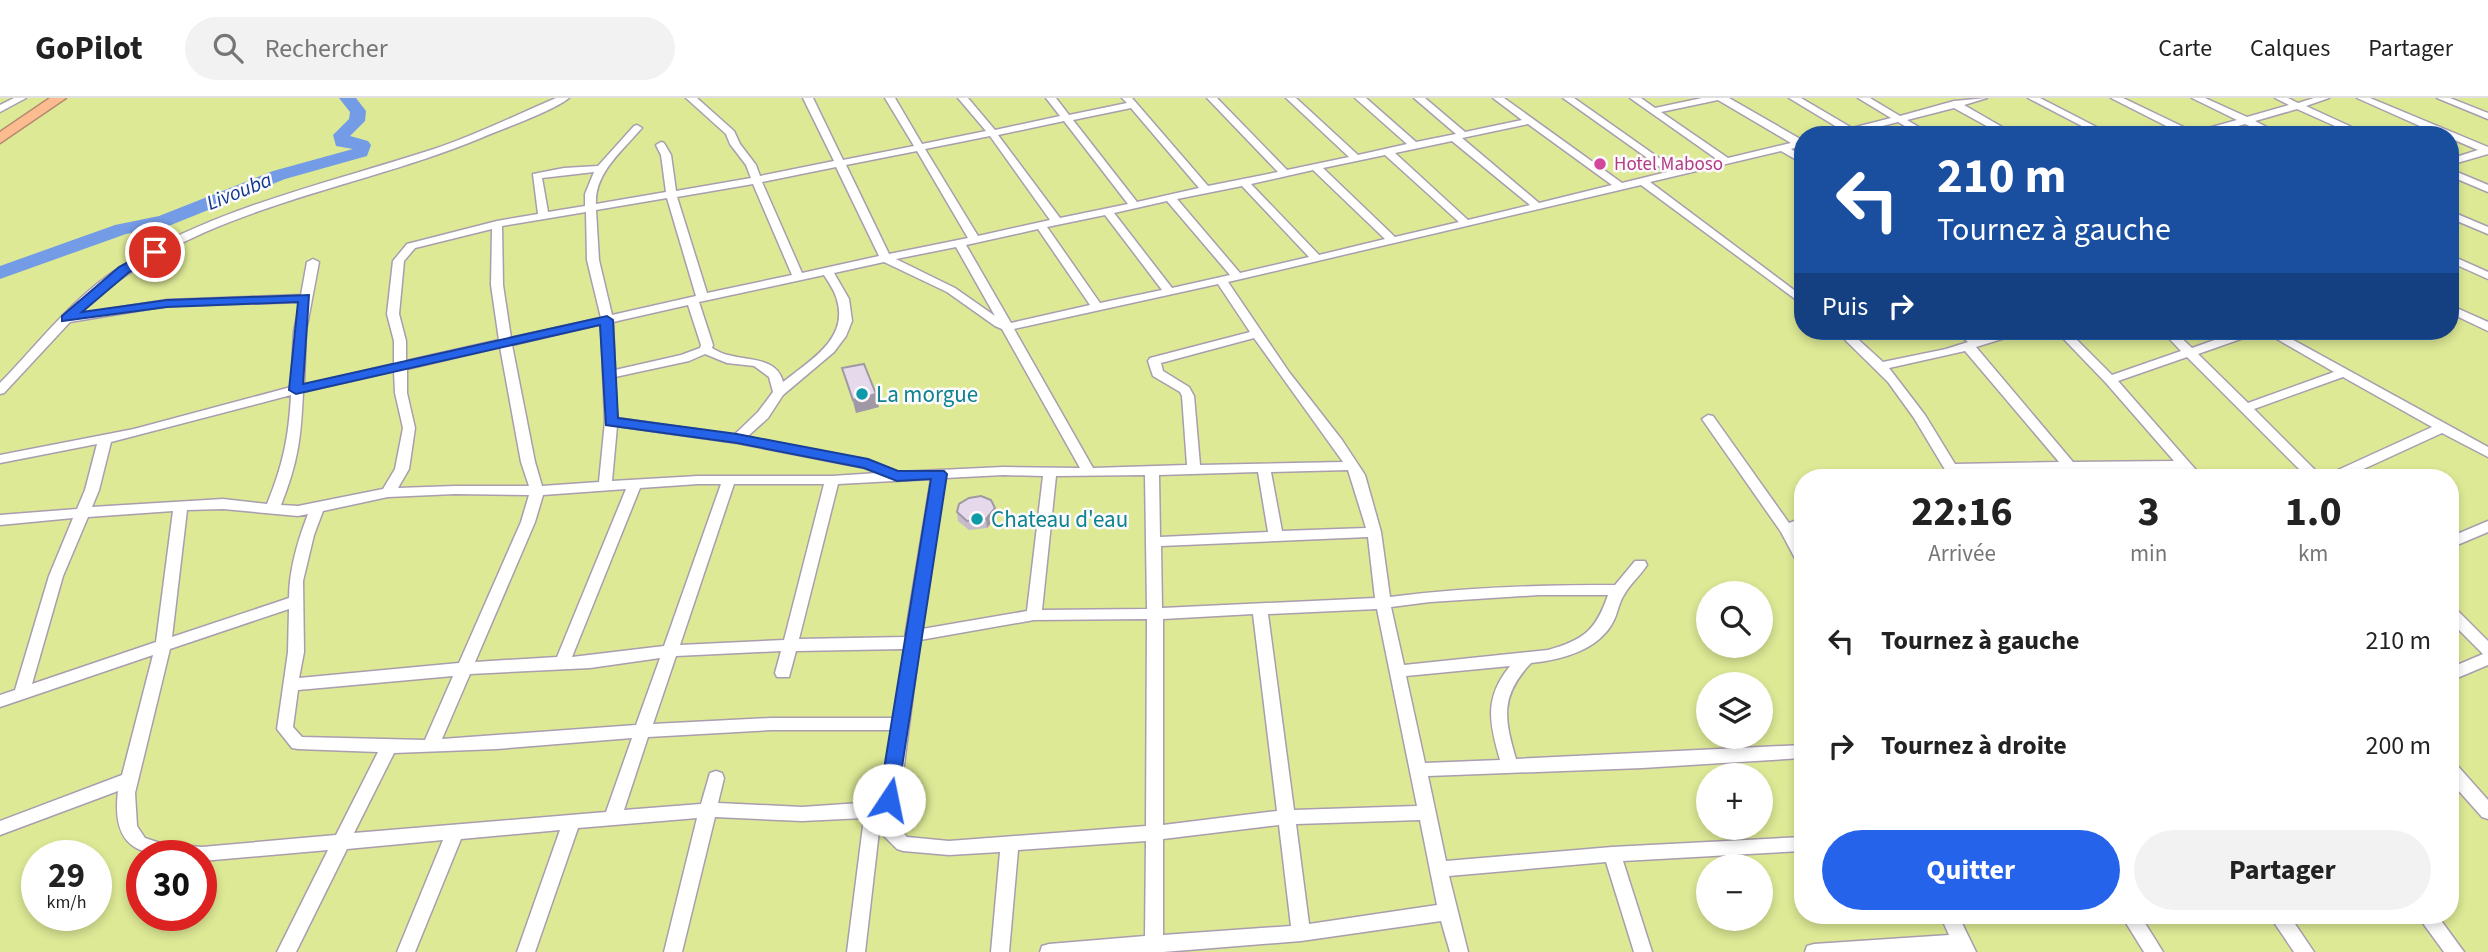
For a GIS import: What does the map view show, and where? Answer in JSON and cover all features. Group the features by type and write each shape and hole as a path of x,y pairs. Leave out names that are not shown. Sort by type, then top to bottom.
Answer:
{"highway":[{"path":"0,139 59,98"}],"street":[{"path":"0,109 21,98"},
{"path":"0,390 67,318 123,270 174,243 251,212 456,145 564,98"},
{"path":"691,98 731,133 732,141 753,164 756,180 799,278"},
{"path":"808,98 886,259 951,290 999,324 1008,327 1317,259 1794,145"},
{"path":"890,98 975,240"},
{"path":"963,98 993,133 1058,223"},
{"path":"1051,98 1135,206"},
{"path":"1212,98 1286,174"},
{"path":"1291,98 1357,159"},
{"path":"1360,98 1416,147"},
{"path":"1419,98 1537,206"},
{"path":"1499,98 1619,186"},
{"path":"1568,98 1674,173"},
{"path":"1635,98 1726,161"},
{"path":"1653,111 1715,98"},
{"path":"1722,98 1794,139"},
{"path":"1794,98 1831,126"},
{"path":"1863,98 1912,126"},
{"path":"1925,98 1943,107"},
{"path":"1870,126 1982,98"},
{"path":"2033,98 2089,126"},
{"path":"2116,98 2175,126"},
{"path":"2197,98 2258,126"},
{"path":"2280,98 2344,126"},
{"path":"2228,126 2324,98"},
{"path":"2362,98 2429,126"},
{"path":"2442,98 2488,117"},
{"path":"388,493 402,469 408,428 401,393 400,341 393,314 395,281 404,253 421,242 542,215 756,180 919,148 1130,102 1206,190"},
{"path":"1954,104 1994,126"},
{"path":"0,459 105,438 296,390 506,342 1530,121"},
{"path":"605,488 611,421 607,320 593,260 590,194 601,169 636,128"},
{"path":"2459,139 2488,151"},
{"path":"609,375 685,358 705,350 708,345 671,195 666,155 661,145"},
{"path":"1783,148 1794,155"},
{"path":"2459,159 2488,151"},
{"path":"1388,152 1466,223"},
{"path":"1317,168 1392,240"},
{"path":"542,215 536,182 538,175 601,169"},
{"path":"2459,176 2488,189"},
{"path":"1640,180 1794,290"},
{"path":"1244,182 1317,259"},
{"path":"1170,198 1238,277"},
{"path":"1108,212 1170,293"},
{"path":"2459,218 2488,231"},
{"path":"431,745 528,522 537,491 528,462 497,285 497,224"},
{"path":"1042,227 1098,308"},
{"path":"960,244 1088,472"},
{"path":"272,509 291,456 304,298 313,262"},
{"path":"2459,262 2488,276"},
{"path":"737,439 763,415 779,391 830,349 840,336 846,321 843,299 828,271"},
{"path":"1221,281 1358,475 1374,532 1383,603 1400,671 1448,912 1459,952"},
{"path":"67,318 167,303 304,298"},
{"path":"2459,312 2488,327"},
{"path":"1194,470 1188,396 1185,390 1157,373 1154,361 1256,334"},
{"path":"1852,340 1882,366 1941,448 1952,469"},
{"path":"1969,340 2068,465"},
{"path":"1882,366 1986,340"},
{"path":"2071,340 2188,469"},
{"path":"2178,340 2307,469"},
{"path":"2110,380 2226,340"},
{"path":"2285,340 2488,453"},
{"path":"705,350 727,359 757,363 775,375 779,391"},
{"path":"2246,408 2344,373"},
{"path":"1708,419 1794,544"},
{"path":"611,421 737,439 868,464 897,476"},
{"path":"2352,469 2442,428"},
{"path":"21,695 56,576 92,489 105,438"},
{"path":"2011,469 2068,465 2186,466"},
{"path":"0,520 223,504 298,511 388,493 455,490 537,491 729,480 832,480 1003,471 1088,472 1353,466"},
{"path":"1264,469 1276,536"},
{"path":"1152,471 1156,832 1154,947"},
{"path":"1034,615 1050,472"},
{"path":"856,952 877,817 889,800 939,474"},
{"path":"612,818 729,480"},
{"path":"783,673 832,480"},
{"path":"562,663 634,486"},
{"path":"180,507 163,646 125,793 129,828 139,843 163,851 202,854 708,810 802,814 848,809 877,817 904,844 949,848 1156,832 1287,817 1428,813"},
{"path":"317,508 300,558 295,601 296,652 285,729 298,743 389,747 497,743 643,730 771,724 901,724"},
{"path":"2459,539 2488,526"},
{"path":"1787,530 1794,527"},
{"path":"1153,542 1374,532"},
{"path":"1400,671 1562,653 1589,639 1607,620 1619,590 1640,565"},
{"path":"290,685 505,664 562,663 669,651 913,640 1034,615 1155,613 1383,603 1539,590 1619,590"},
{"path":"0,701 295,601"},
{"path":"1260,608 1301,933"},
{"path":"2459,621 2488,650"},
{"path":"2459,671 2488,657"},
{"path":"1510,766 1498,727 1497,706 1508,675 1527,658"},
{"path":"286,952 389,747"},
{"path":"1419,770 1794,751"},
{"path":"673,952 716,778"},
{"path":"0,828 130,779"},
{"path":"2459,779 2488,811"},
{"path":"526,952 571,823"},
{"path":"406,952 455,833"},
{"path":"1000,952 1010,843"},
{"path":"1439,869 1612,854 1794,844"},
{"path":"1612,854 1643,952"},
{"path":"1049,952 1154,947 1301,933 1448,912"},
{"path":"1814,952 1964,947 1953,924"},
{"path":"2136,924 2154,952"},
{"path":"2285,924 2305,952"},
{"path":"2433,924 2455,952"}],"green space":[{"path":"0,98 2488,98 2488,952 0,952"}],"building":[{"path":"864,364 876,394 853,400 842,368"},
{"path":"981,496 991,500 995,508 986,519 967,521 957,512 959,504 969,498"}],"waterway":[{"name":"Livouba","path":"0,273 122,229 164,221 279,175 361,152 362,145 342,142 341,135 357,121 358,111 347,98"}],"place":[{"name":"Hotel Maboso","path":"1600,164"},
{"name":"La morgue","path":"862,394"},
{"name":"Chateau d'eau","path":"977,519"}],"route":[{"path":"155,252 123,270 67,318 167,303 304,298 296,390 607,320 611,421 690,431 868,464 897,476 939,474 889,800"}]}
